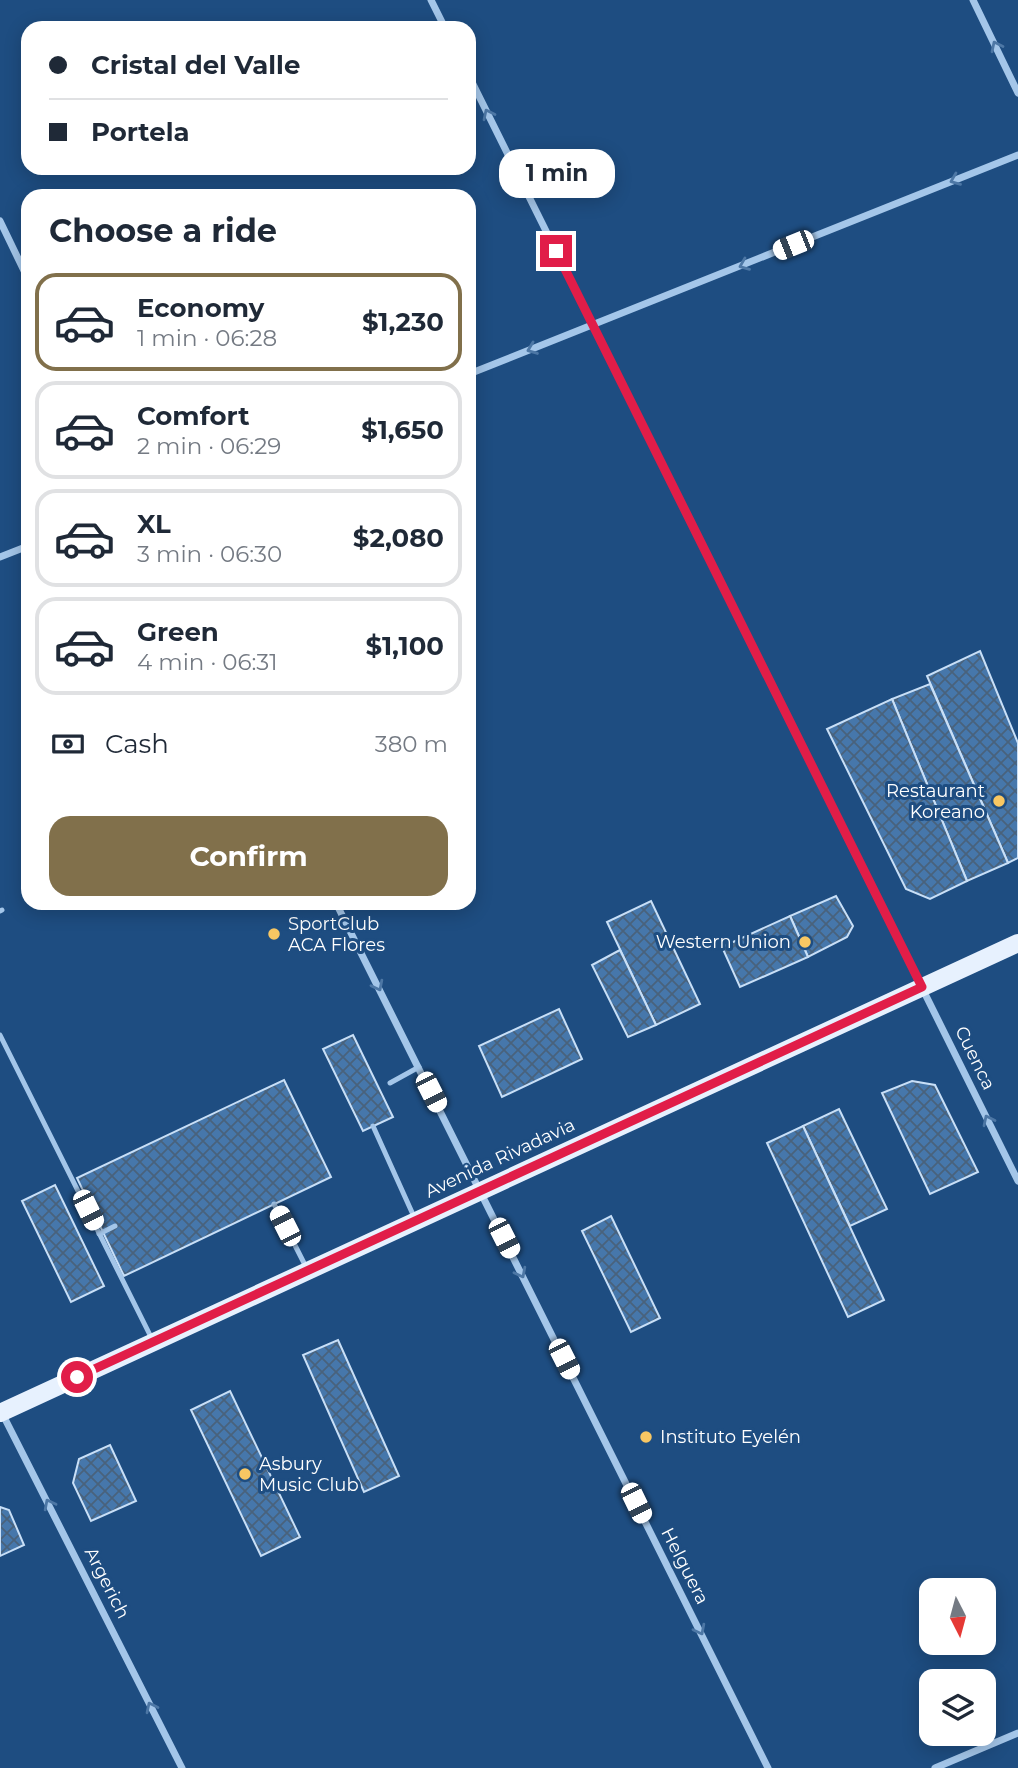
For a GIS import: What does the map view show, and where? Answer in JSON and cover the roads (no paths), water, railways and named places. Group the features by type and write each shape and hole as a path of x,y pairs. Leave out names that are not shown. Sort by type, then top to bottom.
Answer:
{"main road":[{"name":"Avenida Rivadavia","path":"0,1412 1018,943"}],"street":[{"path":"431,0 442,21"},
{"path":"973,0 1018,93"},
{"name":"Cuenca","path":"476,90 1018,1181"},
{"path":"476,371 1018,155"},
{"path":"0,221 21,264"},
{"path":"0,557 21,549"},
{"name":"Helguera","path":"340,910 768,1768"},
{"name":"Argerich","path":"0,1412 182,1768"},
{"path":"935,1768 1018,1733"}],"lane":[{"path":"0,1035 153,1342"},
{"path":"390,1083 419,1068"},
{"path":"373,1126 415,1220"},
{"path":"274,1204 307,1270"},
{"path":"99,1234 115,1226"}],"place":[{"name":"Restaurant Koreano","path":"999,801"},
{"name":"SportClub ACA Flores","path":"274,934"},
{"name":"Western Union","path":"805,942"},
{"name":"Instituto Eyelén","path":"646,1437"},
{"name":"Asbury Music Club","path":"245,1474"}]}
